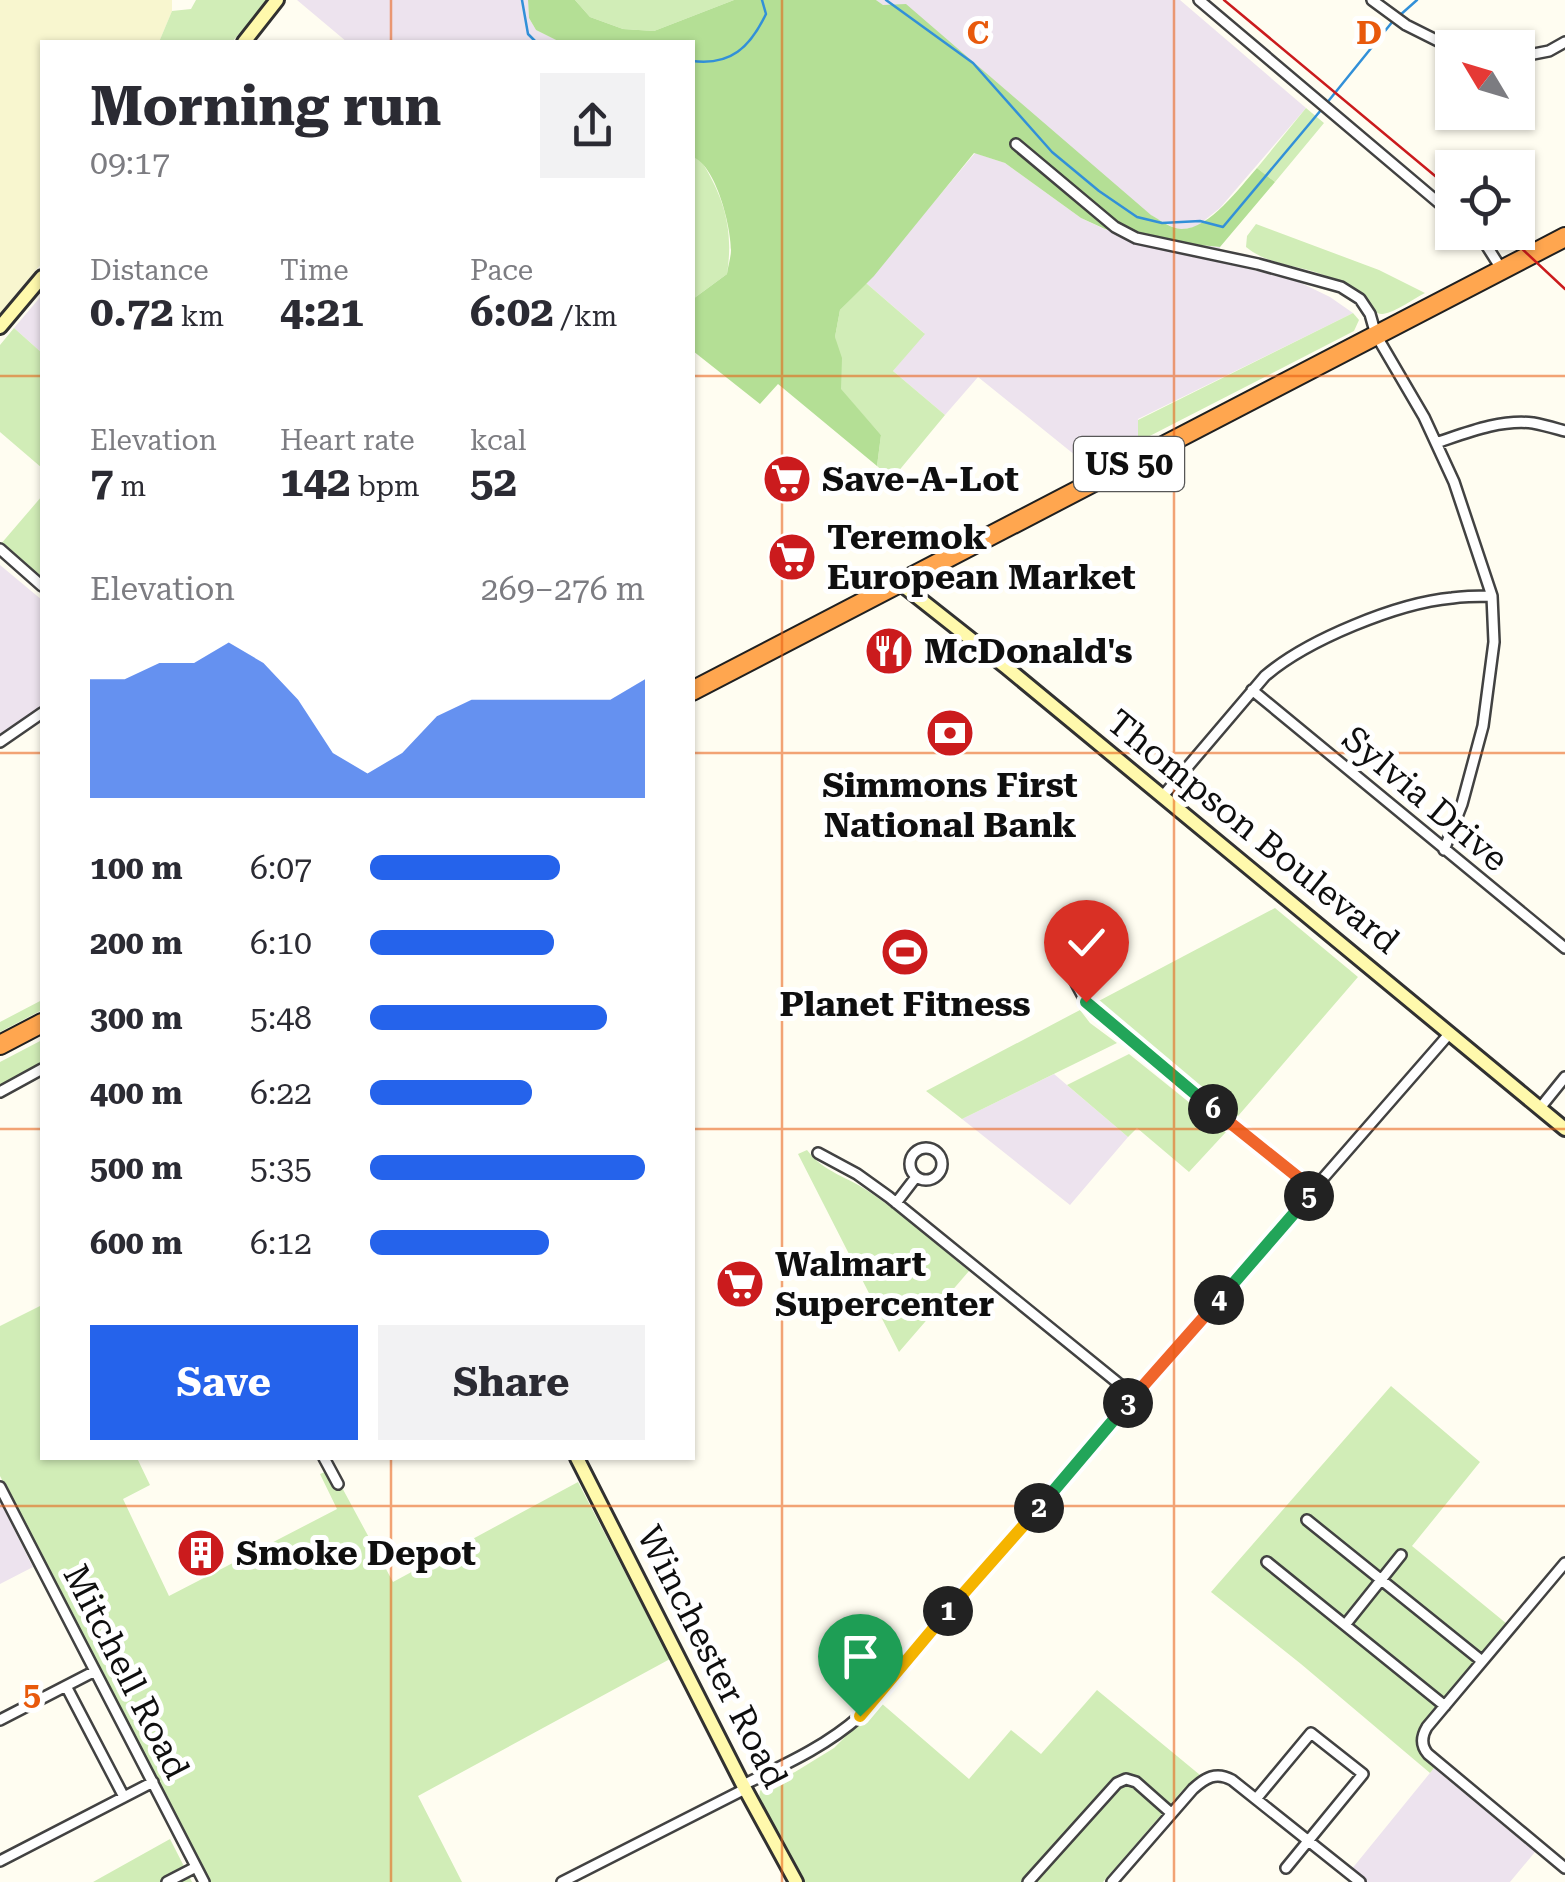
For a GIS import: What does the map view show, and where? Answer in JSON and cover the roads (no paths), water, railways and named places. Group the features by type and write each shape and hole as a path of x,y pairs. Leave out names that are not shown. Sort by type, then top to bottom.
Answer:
{"highway":[{"name":"US 50","path":"695,690 1565,237"},
{"path":"0,1045 40,1024"}],"main road":[{"path":"246,40 277,0"},
{"path":"0,327 40,279"},
{"name":"Thompson Boulevard","path":"901,584 1006,666 1565,1129"},
{"name":"Winchester Road","path":"578,1460 796,1882"}],"street":[{"path":"1199,0 1435,200"},
{"path":"1372,0 1399,21 1435,39"},
{"path":"1535,54 1565,42"},
{"path":"1016,144 1115,228 1136,238 1341,286 1360,299 1370,314 1376,335 1424,417 1454,482 1492,596 1494,642 1484,726 1462,804 1444,850"},
{"path":"1489,250 1502,270"},
{"path":"1436,443 1510,423 1565,431"},
{"path":"0,549 40,584"},
{"path":"1162,796 1252,690 1294,654 1360,624 1413,606 1450,598 1492,596"},
{"name":"Sylvia Drive","path":"1252,690 1565,948"},
{"path":"0,742 40,714"},
{"path":"1072,976 1086,1002 1105,1020 1314,1190"},
{"path":"562,1882 814,1750 860,1716 1450,1033"},
{"path":"0,1092 40,1070"},
{"path":"1540,1108 1565,1077"},
{"path":"818,1153 896,1202 1134,1396"},
{"path":"896,1202 916,1177"},
{"path":"325,1460 338,1484"},
{"name":"Mitchell Road","path":"0,1488 204,1882"},
{"path":"1307,1520 1482,1661"},
{"path":"1345,1625 1401,1555"},
{"path":"1267,1562 1445,1706"},
{"path":"1565,1563 1427,1727 1422,1738 1428,1754 1565,1868"},
{"path":"0,1720 95,1671"},
{"path":"66,1686 124,1797"},
{"path":"1256,1800 1311,1734 1362,1774 1286,1868"},
{"path":"1112,1882 1202,1781 1217,1775 1232,1780 1360,1882"},
{"path":"1028,1882 1116,1783 1126,1778 1136,1782 1171,1814"},
{"path":"0,1861 152,1782"},
{"path":"167,1882 196,1867"}],"waterway":[{"path":"522,0 528,34 534,40"},
{"path":"695,61 728,57 746,45 766,14 762,0"},
{"path":"886,0 973,63 1052,152 1137,217 1162,223 1200,221 1223,227 1321,110"},
{"path":"1399,16 1417,0"},
{"path":"1326,104 1393,21"}],"railway":[{"path":"1224,0 1435,176"},
{"path":"1523,250 1565,289"}],"place":[{"name":"Save-A-Lot","path":"787,479"},
{"name":"Teremok European Market","path":"792,557"},
{"name":"McDonald's","path":"889,651"},
{"name":"Simmons First National Bank","path":"950,733"},
{"name":"Planet Fitness","path":"905,952"},
{"name":"Walmart Supercenter","path":"740,1284"},
{"name":"Smoke Depot","path":"201,1553"}]}
